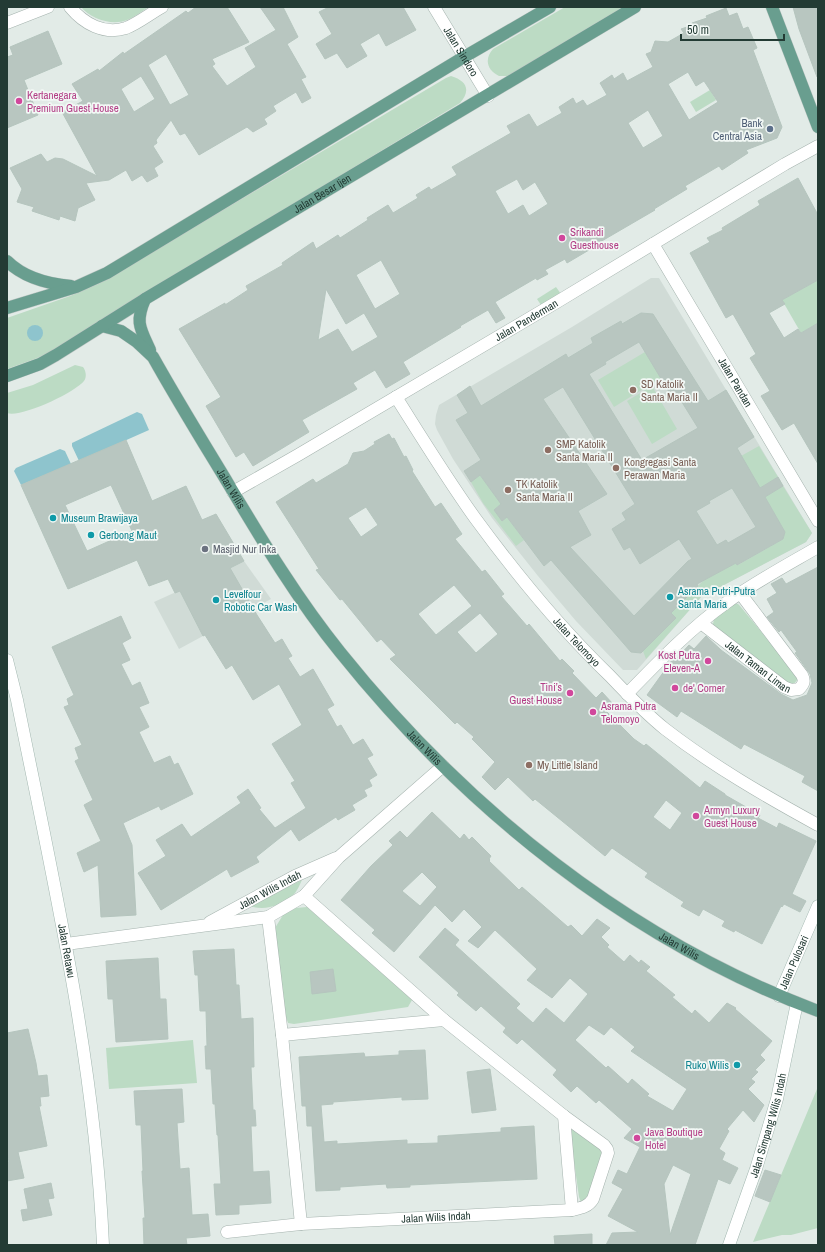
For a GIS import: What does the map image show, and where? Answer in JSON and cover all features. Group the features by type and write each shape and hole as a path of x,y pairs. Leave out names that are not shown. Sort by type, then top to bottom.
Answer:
{"main road":[{"path":"7,308 76,287 107,273 464,57 550,7"},
{"name":"Jalan Besar Ijen","path":"7,376 40,364 145,299 488,96 635,7"},
{"path":"772,7 818,127"},
{"path":"7,260 11,265 31,276 55,284 76,287"},
{"name":"Jalan Wilis","path":"145,299 138,318 140,329 153,357 270,553 302,601 340,652 407,729 480,801 522,837 569,875 618,909 672,943 722,970 779,996 818,1011"},
{"name":"Jalan Wilis","path":"102,326 121,331 138,342 153,357"}],"street":[{"path":"7,24 48,7"},
{"path":"70,7 88,24 104,30 114,30 127,27 162,7"},
{"name":"Jalan Sindoro","path":"434,7 488,96"},
{"name":"Jalan Panderman","path":"233,492 396,397 785,164 818,146"},
{"name":"Jalan Pandan","path":"653,244 818,520"},
{"name":"Jalan Telomoyo","path":"396,397 445,475 475,518 530,590 590,657 664,728 719,767 777,803 818,825"},
{"path":"627,694 649,671 701,623 740,593 818,547"},
{"name":"Jalan Taman Liman","path":"701,623 784,687 791,690 799,689 804,684 802,675 740,593"},
{"name":"Jalan Retawu","path":"7,660 18,706 66,944 94,1130 100,1191 103,1245"},
{"name":"Jalan Wilis Indah","path":"66,944 92,939 268,917 304,896 339,856 443,766"},
{"name":"Jalan Wilis Indah","path":"203,925 295,876 339,856"},
{"name":"Jalan Wilis Indah","path":"227,1232 301,1224 572,1210 585,1207 590,1204 608,1153 607,1149 601,1142 564,1116 444,1020 304,896"},
{"name":"Jalan Pulosari","path":"779,996 818,906"},
{"path":"268,917 282,1035 301,1224"},
{"name":"Jalan Simpang Wilis Indah","path":"729,1245 756,1169 777,1099 796,1003"},
{"path":"282,1035 444,1020"},
{"path":"564,1116 572,1210"}],"shaded area":[{"name":"Kongregasi Santa Perawan Maria","path":"651,278 659,278 812,533 806,542 701,597 637,670 623,670 576,621 492,518 453,459 435,424 439,405 572,327"},
{"path":"244,561 271,599 179,649 154,602"}],"green space":[{"path":"81,7 149,7 130,19 121,22 108,22 90,15"},
{"path":"565,7 623,7 509,76 499,76 492,71 488,64 488,57 493,49"},
{"path":"451,76 461,80 466,86 465,94 460,103 50,352 7,369 7,318 70,296 98,284"},
{"path":"710,90 716,100 696,112 690,102"},
{"path":"818,280 818,323 801,333 782,300"},
{"path":"556,287 561,294 541,305 537,299"},
{"path":"645,352 661,378 614,407 598,380"},
{"path":"75,365 83,367 86,378 70,392 24,412 14,414 7,413 7,393 33,385"},
{"path":"652,386 677,429 652,444 627,401"},
{"path":"759,446 778,477 760,488 741,456"},
{"path":"480,475 501,504 494,510 502,521 507,517 524,540 516,546 483,503 471,482"},
{"path":"783,486 812,533 806,542 701,597 646,659 643,651 676,618 671,613 704,580 736,563 738,565 783,539 785,532 765,497"},
{"path":"733,604 738,604 740,606 797,675 798,679 793,685 789,685 716,629 713,624 714,619"},
{"path":"302,880 295,893 288,900 278,905 267,908 250,906"},
{"path":"307,907 412,1000 408,1007 294,1024 288,1023 275,928 283,915 296,908"},
{"path":"193,1040 197,1083 109,1089 106,1048"},
{"path":"817,1089 818,1228 753,1242"},
{"path":"569,1126 599,1146 603,1154 587,1198 585,1201 581,1202 579,1197"}],"water":[{"path":"35,325 42,330 43,333 38,340 35,341 28,336 27,333 32,326"},
{"path":"137,412 142,414 149,430 79,461 72,443"},
{"path":"60,449 65,451 71,464 21,485 14,471 16,468"}],"building":[{"path":"196,7 227,7 249,42 212,59 215,64 212,66 227,86 256,67 245,48 276,30 260,7 283,7 298,37 287,44 306,77 301,79 311,98 302,103 296,92 273,106 276,111 264,119 267,124 253,132 247,127 199,155 185,133 180,135 171,120 156,140 157,143 153,146 163,162 154,168 158,176 147,182 142,175 132,181 126,170 109,180 86,183 95,200 78,208 75,221 60,216 59,220 32,211 34,207 17,202 22,189 10,168 41,154 47,162 55,158 63,159 97,176 62,112 83,101 72,84 98,69 99,71 123,52 124,54 186,11 188,13","holes":["166,54 189,95 170,105 148,65","141,76 155,99 134,112 121,89"]},
{"path":"329,7 403,7 416,30 386,46 379,33 360,44 367,56 347,68 337,53 325,59 316,44 332,34 319,12"},
{"path":"793,7 818,7 818,77 799,29"},
{"path":"726,8 729,16 737,13 743,29 748,27 757,48 753,50 782,127 777,138 746,150 748,153 722,170 719,166 685,186 687,189 654,209 655,210 567,263 565,259 545,270 548,274 537,280 536,278 495,302 505,318 496,323 488,310 460,326 461,327 403,362 410,374 386,388 375,370 353,383 357,389 302,420 309,432 253,466 244,452 236,457 206,406 221,397 179,329 225,303 225,305 248,290 246,286 283,265 282,263 313,242 316,249 338,235 340,238 388,205 393,213 418,198 416,195 429,187 431,190 457,175 452,167 511,133 507,126 529,114 537,127 562,113 559,107 573,98 576,104 583,100 587,106 607,95 600,83 612,75 614,79 623,73 627,81 653,67 646,54 651,52 655,41 668,42 684,33 681,29 693,25 692,23 707,18 706,16","holes":["688,72 696,86 704,81 718,102 689,120 668,84","648,110 663,136 643,148 628,123","517,179 523,190 535,182 548,204 529,216 523,205 508,214 495,191","381,260 400,294 375,309 356,275","326,289 346,324 364,313 378,337 352,352 338,329 318,340"]},
{"path":"48,31 62,64 24,80 38,115 7,128 7,57 13,55 10,47"},
{"path":"798,178 818,215 818,280 782,300 785,304 769,313 784,338 798,329 801,333 818,323 818,464 794,423 782,430 761,396 770,391 750,358 756,354 733,314 726,318 690,253 710,242 707,238 723,230 722,228 760,205 758,201"},
{"path":"641,313 653,314 708,401 726,390 754,437 737,448 760,488 778,477 783,486 765,497 785,532 783,539 737,565 736,563 697,584 698,586 671,613 676,618 641,653 631,652 551,560 544,566 507,517 502,521 494,510 501,504 480,475 471,482 464,471 481,460 456,420 468,413 457,395 470,386 481,406 566,354 568,358 593,343 591,338 621,321 622,324","holes":["639,342 675,402 680,399 698,428 642,460 589,374 606,364 605,362","563,387 635,504 622,513 626,520 612,529 624,550 630,547 640,564 679,539 692,559 688,561 634,616 570,547 591,535 578,511 607,494 543,399","732,488 756,527 728,543 726,540 717,545 696,511 710,503 709,501"]},
{"path":"389,434 392,439 394,438 404,457 406,456 413,470 412,471 435,507 441,503 462,534 455,539 482,572 485,570 504,594 501,596 527,626 529,624 560,661 562,659 574,671 572,673 596,698 602,692 613,704 606,711 634,739 644,746 646,744 700,788 705,781 725,795 760,815 758,818 777,828 779,823 816,841 792,894 806,901 800,912 784,904 782,907 781,906 762,944 735,930 734,932 722,926 725,921 703,909 699,916 681,906 684,902 645,877 648,873 612,848 605,856 535,799 533,801 508,777 495,790 482,777 495,762 472,739 474,737 457,722 455,724 390,659 396,655 381,639 377,642 316,570 319,569 276,502 313,479 316,483 348,464 353,453 364,451 375,444 374,442","holes":["366,507 378,525 361,537 348,518","454,585 472,606 436,635 418,614","480,613 498,634 476,653 457,632","666,800 682,813 670,830 653,817"]},
{"path":"126,440 152,501 186,486 202,520 216,514 244,561 230,568 275,643 282,639 292,656 288,658 300,677 313,669 334,705 327,709 337,727 341,725 353,745 363,739 373,755 367,758 377,775 369,780 372,786 364,790 367,796 352,805 355,810 338,820 336,817 299,841 291,829 256,857 259,862 231,877 227,869 161,910 138,873 166,856 156,840 182,824 191,837 241,803 237,797 248,789 261,808 259,809 275,828 306,808 291,783 295,781 272,744 302,725 279,684 253,700 232,665 226,669 205,635 203,636 180,591 175,593 168,579 149,586 137,560 68,589 21,485","holes":["111,485 132,531 87,551 65,505"]},
{"path":"818,567 818,791 802,782 805,776 744,744 741,749 681,711 677,717 647,695 675,656 677,658 689,645 694,649 706,636 721,650 781,694 793,700 807,695 812,683 810,674 795,653 797,652 781,630 779,632 767,617 774,612 767,599 777,593 771,584 782,578 786,584"},
{"path":"121,616 131,638 122,643 130,660 121,664 132,686 140,682 149,703 139,707 149,727 139,732 154,763 170,756 174,765 178,763 193,794 161,810 159,806 123,823 132,845 136,915 101,917 98,865 84,872 77,853 101,841 84,805 93,800 75,761 79,759 75,748 82,745 64,707 69,705 67,699 74,695 52,647"},
{"path":"432,812 460,839 464,834 469,840 472,837 491,856 489,861 519,890 522,887 568,927 571,925 582,936 597,919 610,928 601,937 609,945 607,947 624,962 630,955 639,963 641,960 650,967 646,971 675,995 672,997 692,1014 695,1010 709,1023 727,1003 736,1008 735,1009 772,1041 760,1055 765,1060 755,1070 758,1072 751,1079 755,1082 748,1089 764,1105 754,1122 743,1110 727,1129 729,1131 719,1149 725,1153 722,1160 738,1168 730,1184 718,1179 695,1245 606,1245 612,1233 638,1232 608,1216 623,1189 612,1183 618,1170 627,1174 640,1147 624,1138 632,1129 599,1100 596,1103 577,1086 571,1092 553,1075 557,1070 522,1039 517,1044 503,1032 506,1028 481,1006 476,1011 457,995 459,993 419,957 445,928 459,940 455,945 520,1004 516,1008 533,1023 546,1008 564,1023 588,994 570,978 552,998 527,980 537,969 495,930 478,948 468,941 482,927 464,909 452,922 435,905 394,952 372,933 375,930 341,900 371,866 393,845 389,841 400,831 407,838","holes":["422,872 437,887 420,906 402,891","589,1025 604,1035 611,1027 635,1047 631,1051 687,1089 673,1111 647,1096 649,1094 632,1079 628,1084 608,1066 606,1068 575,1040","673,1165 691,1174 670,1235 664,1184"]},
{"path":"234,949 236,985 239,985 241,1019 253,1018 254,1067 251,1067 253,1110 255,1110 256,1126 251,1126 253,1172 269,1171 271,1203 239,1205 239,1214 216,1215 214,1184 221,1184 218,1135 215,1104 213,1104 211,1069 206,1069 206,1011 200,1011 198,975 195,975 193,951"},
{"path":"158,958 160,999 166,999 168,1039 116,1042 113,999 108,999 106,961"},
{"path":"333,969 336,991 312,994 310,972"},
{"path":"28,1029 38,1076 47,1075 49,1096 40,1097 41,1106 39,1106 47,1146 18,1152 24,1178 7,1181 7,1162 9,1162 7,1153 7,1033"},
{"path":"425,1050 428,1099 402,1100 402,1097 333,1102 333,1104 321,1105 324,1142 337,1141 337,1144 407,1140 407,1144 438,1143 438,1136 501,1132 501,1128 534,1126 537,1179 410,1185 410,1187 387,1188 386,1184 340,1187 340,1190 316,1191 312,1126 307,1126 306,1106 302,1106 299,1057 364,1053 365,1057 399,1055 399,1051"},
{"path":"490,1069 496,1110 472,1113 467,1072"},
{"path":"182,1089 184,1122 177,1123 180,1169 189,1168 192,1215 208,1214 210,1236 186,1238 187,1245 144,1245 143,1218 145,1218 141,1125 136,1125 134,1091"},
{"path":"765,1170 781,1175 770,1202 755,1196"},
{"path":"51,1183 54,1198 48,1199 52,1215 23,1221 21,1210 28,1209 24,1189"},
{"path":"592,1234 592,1245 555,1245 554,1236"}],"place":[{"name":"Kertanegara Premium Guest House","path":"19,101"},
{"name":"Bank Central Asia","path":"770,129"},
{"name":"Srikandi Guesthouse","path":"562,238"},
{"name":"SD Katolik Santa Maria II","path":"633,390"},
{"name":"SMP Katolik Santa Maria II","path":"548,450"},
{"name":"Kongregasi Santa Perawan Maria","path":"616,468"},
{"name":"TK Katolik Santa Maria II","path":"508,490"},
{"name":"Museum Brawijaya","path":"53,518"},
{"name":"Gerbong Maut","path":"91,535"},
{"name":"Masjid Nur Inka","path":"205,549"},
{"name":"Asrama Putri-Putra Santa Maria","path":"670,597"},
{"name":"Levelfour Robotic Car Wash","path":"216,600"},
{"name":"Kost Putra Eleven-A","path":"708,661"},
{"name":"de' Corner","path":"675,688"},
{"name":"Tini’s Guest House","path":"570,693"},
{"name":"Asrama Putra Telomoyo","path":"593,712"},
{"name":"My Little Island","path":"529,765"},
{"name":"Armyn Luxury Guest House","path":"696,816"},
{"name":"Ruko Wilis","path":"737,1065"},
{"name":"Java Boutique Hotel","path":"637,1138"}]}
